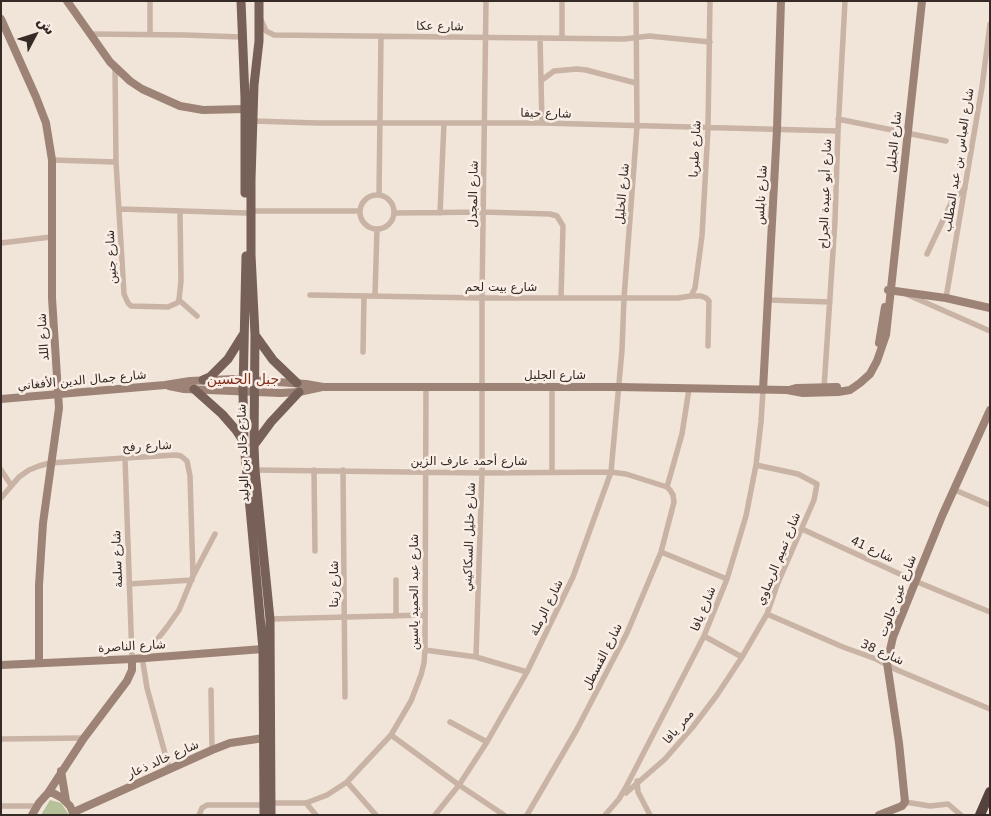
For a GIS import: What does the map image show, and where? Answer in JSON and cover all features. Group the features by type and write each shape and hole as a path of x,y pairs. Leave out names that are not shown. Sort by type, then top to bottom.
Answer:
{"highway":[{"path":"980,815 990,792"},
{"path":"986,815 990,807"}],"main road":[{"name":"شارع خالد بن الوليد","path":"241,1 241,38 255,335 255,392 249,444 255,470 270,619 267,808"},
{"name":"شارع خالد بن الوليد","path":"259,1 259,41 254,85 243,391 249,444 263,649 267,808 271,815"},
{"path":"241,38 250,44 259,41"},
{"path":"203,380 228,359 244,332"},
{"path":"194,389 222,414 249,444 298,388 273,360 255,335"}],"street":[{"path":"67,1 115,67 142,89 180,106 203,110 245,109"},
{"path":"150,1 150,34"},
{"name":"شارع المجدل","path":"483,387 482,298 486,1"},
{"path":"562,1 562,38"},
{"name":"شارع الخليل","path":"618,387 637,126 636,1"},
{"name":"شارع طبريا","path":"691,296 695,288 702,236 708,128 710,1"},
{"name":"شارع نابلس","path":"763,390 777,129 781,1"},
{"name":"شارع أبو عبيدة الجراح","path":"824,388 835,221 838,119 845,1"},
{"name":"شارع الجليل","path":"255,392 323,387 618,387 787,390 803,393 850,390 870,374 882,350 888,324 922,1"},
{"name":"شارع عكا","path":"259,13 266,31 274,35 540,38 635,38 649,36 710,42"},
{"name":"شارع اللد","path":"1,19 46,123 52,160 52,298 59,414 50,464 41,546 39,662"},
{"name":"شارع العباس بن عبد المطلب","path":"946,298 982,88 990,24"},
{"path":"90,34 150,34 241,38"},
{"path":"379,195 381,36"},
{"path":"540,38 542,124"},
{"name":"شارع جنين","path":"115,67 116,162 124,294 131,306 138,307 168,307 179,300"},
{"path":"542,80 554,71 576,69 636,84"},
{"path":"838,119 946,141"},
{"name":"شارع حيفا","path":"253,121 485,123 838,131"},
{"path":"440,213 444,123"},
{"path":"52,160 116,162"},
{"path":"927,254 952,199 965,188"},
{"path":"379,195 390,201 394,212 391,223 377,229 370,228 364,224 360,211 366,199 379,195"},
{"path":"120,209 180,212 360,211"},
{"path":"180,212 179,300 196,316"},
{"path":"394,212 483,212 550,214 557,216 563,226 561,298"},
{"path":"375,296 377,229"},
{"path":"1,243 51,237"},
{"path":"892,290 946,298 988,309"},
{"path":"892,290 990,331"},
{"name":"شارع الجليل","path":"787,390 845,386 867,372 878,347 892,290"},
{"name":"شارع بيت لحم","path":"310,295 482,298 678,298 691,296"},
{"path":"363,352 364,296"},
{"path":"691,296 701,296 709,301 708,346"},
{"path":"768,300 830,302"},
{"name":"شارع جمال الدين الأفغاني","path":"1,399 203,380 255,381"},
{"name":"شارع الجليل","path":"255,381 298,388"},
{"name":"شارع جمال الدين الأفغاني","path":"165,385 178,388 255,392"},
{"name":"شارع عبد الحميد ياسين","path":"199,815 202,808 207,805 267,808 306,803 327,795 347,782 391,735 411,701 422,669 426,650 426,387"},
{"name":"شارع خليل السكاكيني","path":"476,658 483,387"},
{"name":"شارع الرملة","path":"435,815 459,785 487,742 527,672 573,577 611,472 618,387"},
{"path":"552,388 552,472"},
{"path":"667,487 682,434 689,389"},
{"name":"شارع يافا","path":"605,815 619,799 634,772 704,636 727,578 746,516 756,465 763,390"},
{"name":"شارع عين جالوت","path":"905,802 899,742 887,665 893,636 942,516 990,410"},
{"name":"شارع رفح","path":"1,498 29,470 50,464 181,456 186,461 190,476 192,578"},
{"name":"شارع سلمة","path":"125,458 132,659"},
{"name":"شارع تميم الريماوي","path":"742,657 767,614 777,585 814,500 817,484 798,474 756,465"},
{"path":"1,470 12,485"},
{"name":"شارع أحمد عارف الزين","path":"255,470 482,473 611,472 626,474 667,487"},
{"path":"314,470 315,551"},
{"name":"شارع زيتا","path":"343,470 345,697"},
{"name":"شارع القسطل","path":"527,815 576,731 626,633 661,552 673,510 674,495 667,487"},
{"path":"955,490 990,505"},
{"name":"شارع 41","path":"802,529 915,581 990,612"},
{"path":"169,768 147,688 143,669 144,658 173,619 215,534"},
{"path":"661,552 727,578"},
{"path":"130,584 192,578"},
{"path":"396,580 396,616"},
{"name":"شارع 38","path":"767,614 990,709"},
{"path":"270,619 425,615"},
{"path":"704,636 742,657"},
{"name":"شارع الناصرة","path":"1,665 132,659 263,649"},
{"path":"426,650 476,658 527,672"},
{"name":"ممر يافا","path":"619,799 665,759 696,723 742,657"},
{"path":"32,815 84,738 127,681 132,670 132,659"},
{"path":"211,690 212,750"},
{"path":"450,722 487,742"},
{"path":"391,735 459,785 504,815"},
{"path":"1,739 84,738"},
{"name":"شارع خالد ذعار","path":"74,813 212,750 230,743 264,738"},
{"path":"61,771 66,802"},
{"path":"634,772 638,782 638,792 650,815"},
{"path":"347,782 376,815"},
{"path":"48,793 59,796 74,813"},
{"path":"879,815 902,806 905,802 930,806 944,804 952,807 962,815"},
{"path":"306,803 316,815"},
{"path":"1,806 37,806"}],"green space":[{"path":"50,800 61,803 69,815 41,815"}],"district":[{"name":"جبل الحسين","path":"243,380"}]}
